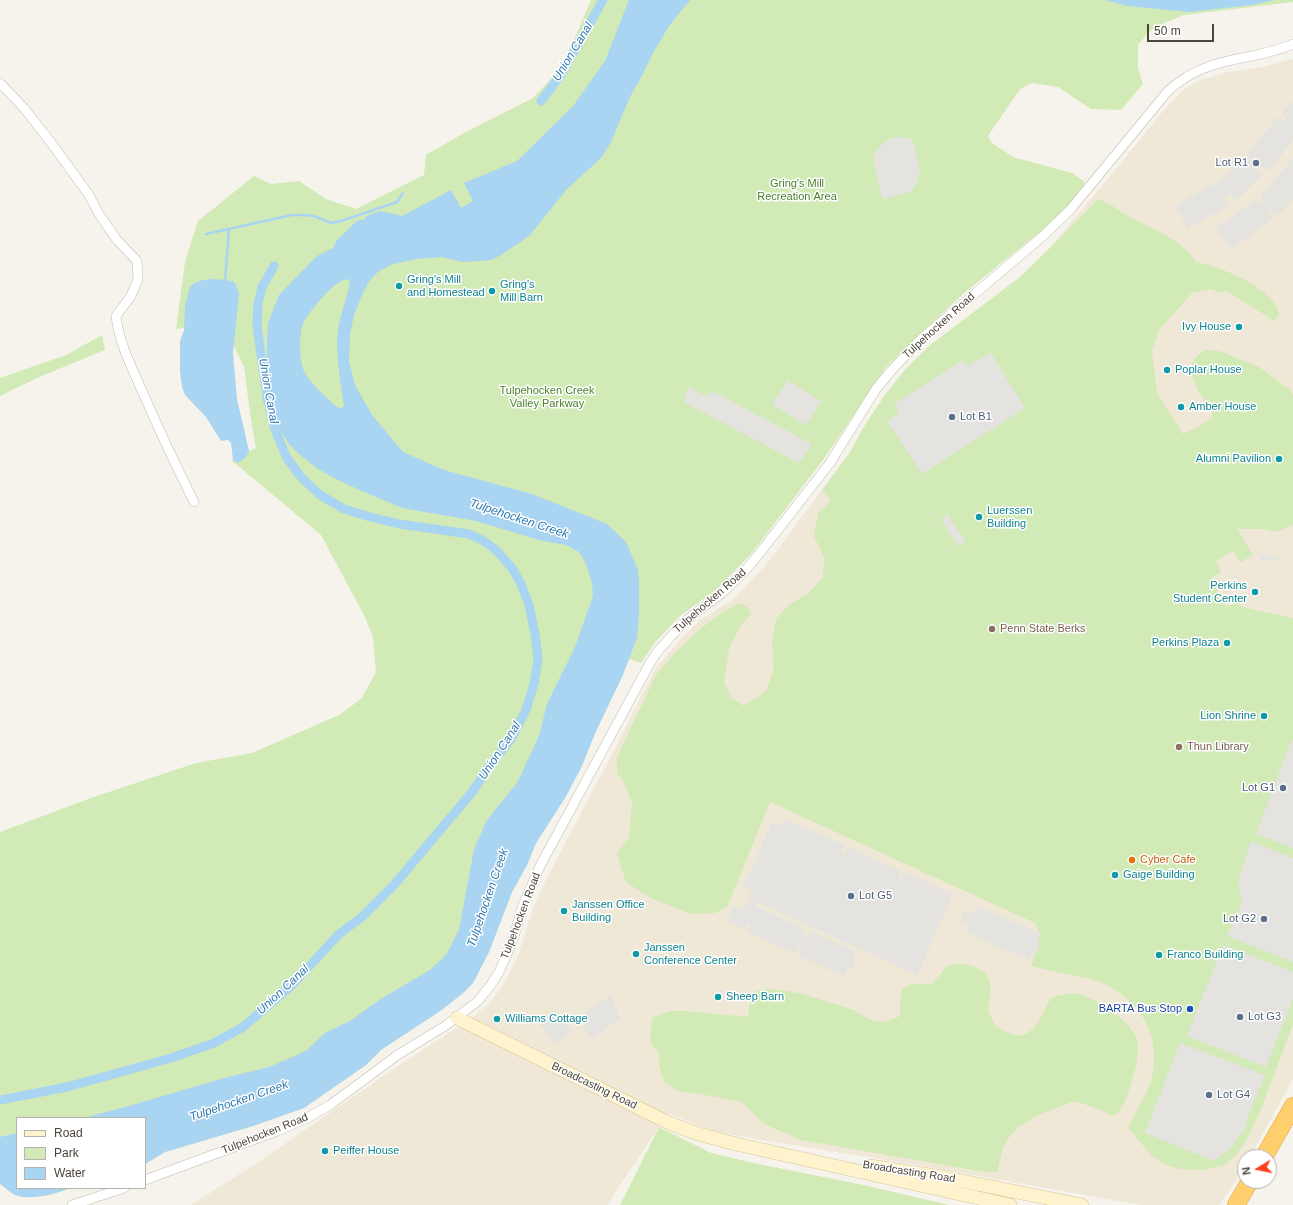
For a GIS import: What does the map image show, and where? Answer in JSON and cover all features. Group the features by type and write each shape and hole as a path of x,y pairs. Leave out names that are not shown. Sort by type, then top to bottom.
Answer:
{"highway":[{"path":"1269,1149 1293,1106"},
{"path":"1236,1205 1245,1189"}],"street":[{"name":"Tulpehocken Road","path":"146,1180 277,1131 307,1118 330,1105 399,1054 457,1018 478,1001 499,972 513,940 523,905 540,866 654,657 671,635 684,622 722,593 755,559 830,463 872,396 891,371 920,340 1043,236 1070,210 1168,91 1177,83 1188,75 1211,65 1274,52 1293,44"},
{"path":"0,83 24,108 52,144 89,195 99,214 117,240 137,262 138,280 131,296 116,316 118,330 144,395 194,502"},
{"name":"Broadcasting Road","path":"457,1018 667,1122 695,1133 736,1144 1010,1205"},
{"name":"Broadcasting Road","path":"736,1144 942,1177 1082,1205"},
{"path":"72,1205 121,1189"}],"shaded area":[{"name":"Penn State Berks","path":"1293,59 1293,1079 1254,1149 1237,1149 1237,1179 1219,1205 1141,1205 917,1165 756,1139 710,1130 668,1113 607,1205 191,1205 257,1163 395,1068 475,1016 489,1004 502,987 518,956 532,911 546,880 656,668 700,620 730,602 770,560 850,452 865,425 885,395 904,371 929,346 1020,277 1047,251 1163,111 1182,91 1200,80 1229,72 1262,67"},
{"name":"Lot R1","path":"1293,101 1293,140 1269,171 1260,166 1258,170 1262,175 1236,200 1231,195 1227,196 1225,198 1229,205 1188,229 1175,206 1217,182 1244,157 1250,161 1252,159 1246,155 1278,117 1283,121 1285,120 1286,117 1282,113"},
{"path":"900,137 911,139 914,145 920,171 917,182 911,192 884,199 881,196 873,157 880,146 888,139"},
{"name":"Lot R1","path":"1293,158 1293,199 1278,216 1271,211 1270,214 1273,219 1231,249 1216,228 1257,199 1263,204 1264,202 1260,197"},
{"name":"Lot B1","path":"991,353 1025,408 922,474 887,421 899,413 894,404 963,360 967,366"},
{"path":"788,380 821,401 806,425 772,404"},
{"path":"688,387 706,396 714,392 812,444 799,463 684,402"},
{"path":"948,515 966,542 959,547 941,519"},
{"path":"1257,552 1282,559 1280,562 1269,559 1267,561 1261,560"},
{"name":"Lot G1","path":"1291,741 1293,741 1293,848 1256,834"},
{"name":"Lot G5","path":"785,819 845,845 842,852 843,854 845,854 849,847 901,871 899,876 900,879 905,872 953,894 917,975 757,902 755,906 806,930 804,935 805,938 807,938 810,931 855,951 853,959 856,961 851,970 847,969 844,976 799,956 801,947 799,947 796,954 747,932 750,925 749,923 744,929 727,921 734,906 743,909 748,903 752,891 743,887 772,823 781,826"},
{"name":"Lot G2","path":"1251,841 1293,858 1293,962 1227,936 1242,902 1238,881"},
{"path":"977,906 1040,934 1038,942 1040,944 1036,955 1032,953 1029,960 966,931 968,923 961,922 965,909 973,913"},
{"name":"Lot G3","path":"1223,945 1293,972 1293,999 1266,1067 1187,1036"},
{"path":"611,995 620,1019 607,1027 593,1039 583,1028 588,1016 585,1012"},
{"path":"555,1010 572,1032 554,1044 540,1024"},
{"name":"Lot G4","path":"1180,1043 1265,1075 1249,1114 1245,1128 1231,1148 1214,1161 1145,1133"}],"green space":[{"name":"Tulpehocken Creek Valley Parkway","path":"591,0 1293,0 1293,2 1184,15 1164,23 1150,31 1138,45 1138,68 1143,84 1121,110 1091,109 1058,87 1032,83 1020,89 988,136 992,143 1013,157 1072,173 1085,182 1075,198 1046,227 964,293 887,366 823,460 751,554 717,589 680,616 656,641 641,663 629,659 581,768 565,798 536,843 527,865 512,892 489,952 473,983 463,993 443,1009 381,1050 366,1065 304,1108 253,1126 165,1152 146,1163 146,1117 16,1117 16,1189 67,1189 57,1193 35,1197 14,1194 0,1184 0,832 91,798 196,763 252,753 339,715 361,699 376,672 373,637 365,617 321,535 231,460 256,448 244,367 222,322 176,329 185,262 198,221 254,176 271,184 299,181 326,199 356,209 424,175 426,155 464,133 533,98 563,66"},
{"path":"1098,199 1175,241 1190,254 1196,262 1231,273 1257,287 1268,295 1275,304 1279,314 1274,321 1227,291 1220,293 1211,289 1192,293 1159,330 1152,351 1157,393 1183,434 1212,418 1212,408 1199,393 1192,376 1192,363 1198,355 1205,350 1219,351 1259,367 1290,390 1293,395 1293,525 1276,532 1264,529 1237,529 1253,555 1241,562 1233,551 1216,561 1221,572 1210,579 1227,607 1238,601 1242,607 1293,618 1293,1024 1260,1112 1246,1141 1240,1149 1237,1149 1237,1154 1224,1165 1202,1170 1180,1169 1159,1161 1150,1154 1128,1127 1145,1096 1152,1077 1154,1060 1153,1044 1149,1029 1133,1004 1121,994 1107,986 1088,978 1031,966 1040,935 1035,923 770,802 727,907 715,913 692,914 652,899 626,882 617,854 629,838 632,802 624,782 617,773 617,757 656,675 674,654 700,629 726,610 739,603 747,607 751,614 739,628 729,649 724,682 732,698 744,706 767,690 774,668 772,643 776,619 789,605 809,593 823,577 824,557 814,536 818,513 831,501 822,490 850,452 865,425 885,395 904,371 929,346 1020,277"},
{"path":"102,335 105,350 39,377 0,396 0,378 66,355"},
{"path":"964,964 976,967 987,974 991,987 988,1010 995,1026 1012,1034 1022,1035 1028,1033 1038,1023 1051,998 1068,994 1078,994 1093,1000 1111,1011 1127,1024 1136,1037 1138,1054 1128,1093 1123,1106 1117,1113 1114,1116 1078,1102 1069,1103 1046,1112 1023,1124 1011,1135 1003,1149 997,1172 984,1172 801,1140 764,1124 742,1102 695,1093 680,1092 664,1082 659,1066 659,1053 652,1045 650,1037 652,1018 669,1011 685,1011 748,1017 751,993 765,989 803,994 854,1010 870,1020 885,1022 900,1016 900,999 902,989 911,984 932,984 948,965"},
{"path":"659,1127 711,1153 868,1186 949,1205 620,1205"}],"water":[{"name":"Tulpehocken Creek","path":"629,0 690,0 669,26 653,53 630,97 611,142 601,158 567,189 529,236 491,260 463,262 441,257 417,259 393,264 378,272 369,281 354,315 350,334 349,361 355,385 372,415 403,452 444,470 532,494 607,524 626,542 638,570 639,615 637,638 622,677 596,731 581,768 565,798 536,843 527,865 512,892 489,952 473,983 443,1009 381,1050 366,1065 304,1108 253,1126 165,1152 146,1163 146,1117 87,1117 224,1078 269,1067 306,1051 325,1033 350,1021 379,1000 430,970 446,955 459,930 474,849 487,820 517,783 539,736 547,704 575,647 593,596 592,583 586,564 579,552 566,545 539,540 476,521 402,508 340,481 318,469 289,444 279,429 270,393 267,364 268,323 279,295 317,256 333,248 337,240 357,221 365,219 366,216 380,211 402,216 451,190 461,208 473,201 464,183 517,161 573,106 605,61","holes":["348,279 350,282 340,319 337,339 344,406 340,409 312,383 305,373 300,350 300,337 302,327 310,312 336,284"]},
{"path":"1104,0 1274,0 1252,5 1189,12 1128,6"},
{"path":"214,279 232,281 235,283 239,294 233,353 237,399 249,451 246,457 238,463 233,460 231,443 228,440 221,441 206,417 185,395 182,387 180,370 180,341 184,330 185,306 190,287 194,283 203,280"},
{"path":"16,1133 16,1189 68,1189 49,1195 21,1197 15,1195 0,1184 0,1137"}],"waterway":[{"name":"Union Canal","path":"541,101 560,76 603,0"},
{"path":"206,234 292,215 314,216 331,223 341,221 397,202 403,193"},
{"path":"225,282 229,229"},
{"name":"Union Canal","path":"0,1100 67,1087 171,1058 214,1043 243,1027 292,985 339,934 362,917 394,885 473,791 490,765 511,739 526,710 534,684 538,659 535,634 529,605 521,584 512,568 496,550 484,541 469,534 399,524 344,509 320,495 301,477 287,458 275,430 267,398 257,325 258,303 262,287 274,266"}],"place":[{"name":"Lot R1","path":"1256,163"},
{"name":"Gring's Mill and Homestead","path":"399,286"},
{"name":"Gring's Mill Barn","path":"492,291"},
{"name":"Ivy House","path":"1239,327"},
{"name":"Poplar House","path":"1167,370"},
{"name":"Amber House","path":"1181,407"},
{"name":"Lot B1","path":"952,417"},
{"name":"Alumni Pavilion","path":"1279,459"},
{"name":"Luerssen Building","path":"979,517"},
{"name":"Perkins Student Center","path":"1255,592"},
{"name":"Penn State Berks","path":"992,629"},
{"name":"Perkins Plaza","path":"1227,643"},
{"name":"Lion Shrine","path":"1264,716"},
{"name":"Thun Library","path":"1179,747"},
{"name":"Lot G1","path":"1283,788"},
{"name":"Cyber Cafe","path":"1132,860"},
{"name":"Gaige Building","path":"1115,875"},
{"name":"Lot G5","path":"851,896"},
{"name":"Janssen Office Building","path":"564,911"},
{"name":"Lot G2","path":"1264,919"},
{"name":"Janssen Conference Center","path":"636,954"},
{"name":"Franco Building","path":"1159,955"},
{"name":"Sheep Barn","path":"718,997"},
{"name":"BARTA Bus Stop","path":"1190,1009"},
{"name":"Lot G3","path":"1240,1017"},
{"name":"Williams Cottage","path":"497,1019"},
{"name":"Lot G4","path":"1209,1095"},
{"name":"Peiffer House","path":"325,1151"}],"park label":[{"name":"Gring's Mill Recreation Area","path":"797,190"}]}
